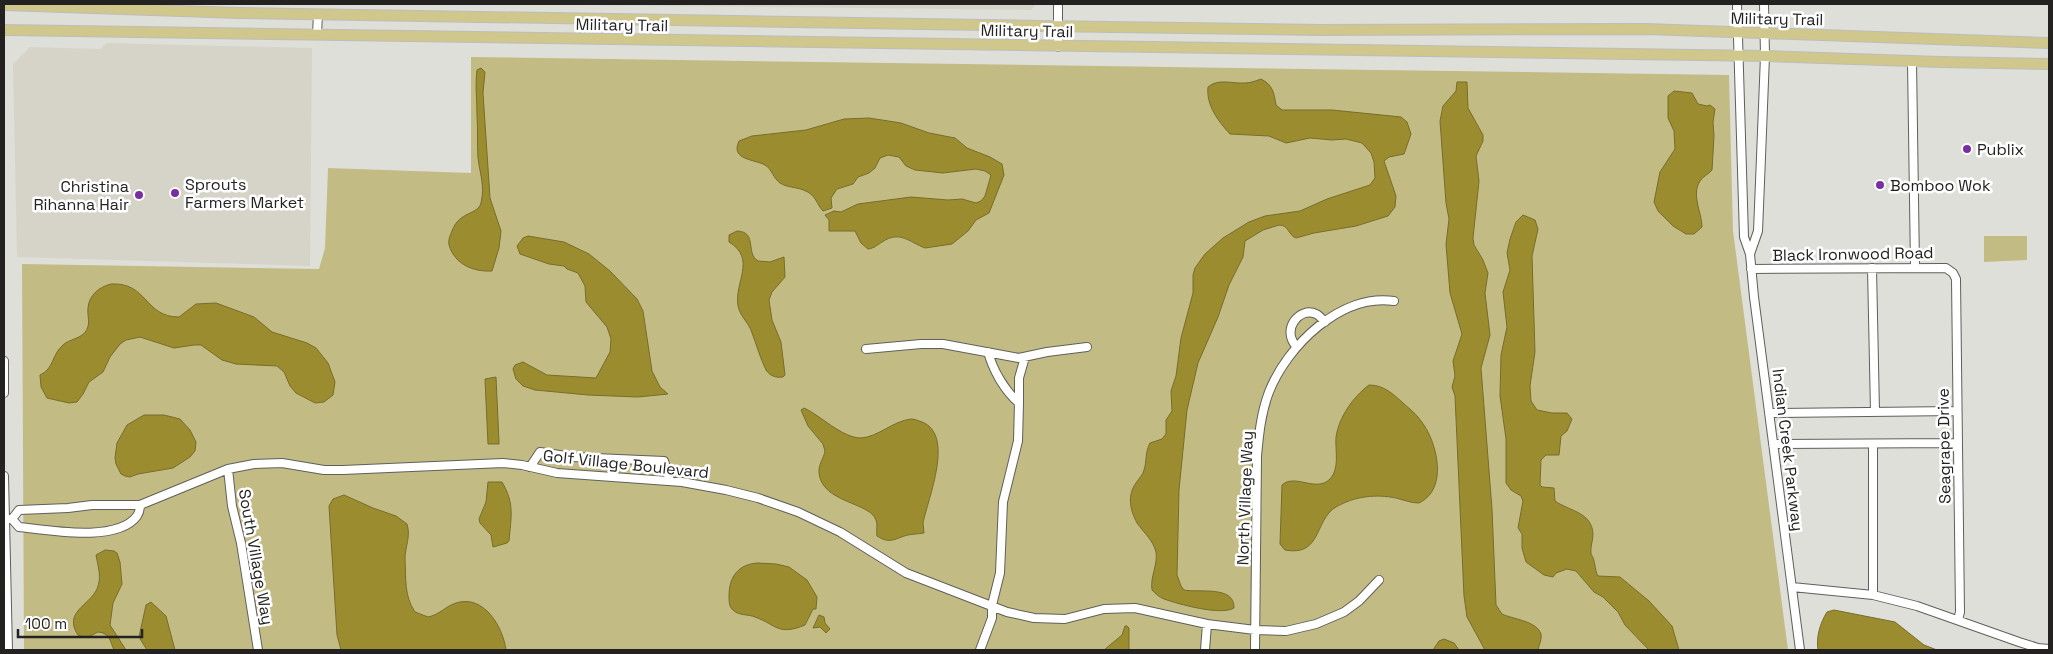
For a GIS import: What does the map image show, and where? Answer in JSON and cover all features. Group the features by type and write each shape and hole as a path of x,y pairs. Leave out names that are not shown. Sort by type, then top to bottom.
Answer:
{"main road":[{"name":"Military Trail","path":"4,5 239,8 318,14 1320,30 1646,29 1737,34 2049,43"},
{"name":"Military Trail","path":"4,30 1765,56 2049,64"}],"street":[{"path":"1058,4 1058,47"},
{"name":"Indian Creek Parkway","path":"1737,4 1744,237 1750,254 1800,650"},
{"name":"Indian Creek Parkway","path":"1750,254 1758,230 1765,56 1764,4"},
{"path":"318,14 318,34"},
{"path":"1912,61 1915,267"},
{"name":"Black Ironwood Road","path":"1751,269 1915,267 1946,268 1953,273"},
{"path":"1872,268 1874,412"},
{"name":"Seagrape Drive","path":"1953,273 1956,279 1956,411 1960,612 1958,620"},
{"name":"North Village Way","path":"1255,630 1257,456 1269,392 1277,374 1297,347 1325,322 1353,307 1372,300 1394,301"},
{"path":"1297,347 1290,337 1289,331 1291,325 1299,316 1310,312 1316,314 1325,322"},
{"path":"866,349 943,344 1025,358 1047,352 1087,347"},
{"path":"988,352 999,377 1018,403"},
{"path":"980,650 992,618 992,604 1000,573 1003,502 1018,441 1019,378 1025,358"},
{"path":"4,361 4,393"},
{"path":"1769,414 1956,411"},
{"path":"1773,444 1957,444"},
{"path":"1873,444 1873,595"},
{"path":"530,467 540,452 572,457 664,461 670,481"},
{"name":"Golf Village Boulevard","path":"7,519 19,510 92,505 140,505 228,469 271,463 340,470 503,463 557,473 670,481 726,490 798,512 840,532 906,573 992,604 1007,612 1049,619 1065,619 1104,610 1125,608 1152,611 1207,624 1255,630 1286,631 1328,620 1359,601 1379,580"},
{"name":"South Village Way","path":"228,469 232,506 241,543 258,650"},
{"path":"4,476 7,519 8,650"},
{"path":"7,519 19,527 80,533 106,531 124,526 137,516 140,505"},
{"path":"1792,587 1873,595 1917,606 2019,642 2038,648 2049,649"},
{"path":"1205,650 1207,624"},
{"path":"1255,630 1255,650"}],"shaded area":[{"path":"496,4 1036,4 1031,10"},
{"path":"107,43 312,48 310,266 17,257 13,64 30,47 100,49"},
{"path":"471,57 1729,75 1733,231 1788,650 24,650 22,264 319,269 325,248 328,168 471,173"},
{"path":"481,68 485,72 483,93 490,198 501,231 499,248 492,271 466,266 456,258 449,245 450,236 455,225 463,217 476,210 481,203 482,185 478,158 476,87 477,70"},
{"path":"1261,79 1270,87 1274,93 1276,105 1282,110 1332,110 1401,117 1407,122 1411,134 1404,154 1389,157 1384,161 1396,196 1395,207 1388,216 1356,226 1296,238 1291,235 1287,228 1279,225 1263,230 1245,241 1243,257 1229,285 1218,317 1198,363 1187,410 1179,490 1177,575 1184,590 1215,592 1229,596 1233,601 1234,608 1220,611 1189,606 1164,599 1152,590 1156,561 1155,548 1137,523 1130,503 1131,492 1145,467 1147,450 1150,443 1162,439 1166,434 1166,420 1172,411 1171,391 1176,376 1181,338 1193,293 1195,268 1205,254 1223,238 1249,222 1265,216 1300,211 1327,199 1370,185 1375,178 1374,162 1371,153 1362,143 1346,139 1310,138 1286,143 1269,136 1230,134 1221,124 1211,106 1208,87 1216,83 1247,83"},
{"path":"1457,82 1467,82 1468,108 1483,135 1483,141 1476,156 1479,181 1473,238 1474,245 1488,273 1485,293 1490,335 1481,368 1492,509 1496,605 1502,614 1530,623 1539,630 1541,640 1538,650 1485,650 1467,617 1464,596 1455,396 1452,387 1455,376 1453,361 1462,334 1450,293 1446,244 1449,219 1446,203 1440,121 1443,106 1456,91"},
{"path":"1674,91 1692,93 1698,104 1710,105 1715,109 1712,170 1701,179 1698,186 1697,198 1702,227 1694,234 1686,234 1673,226 1658,211 1654,202 1660,172 1675,149 1674,131 1668,118 1668,96"},
{"path":"869,118 901,123 929,133 955,138 967,148 1002,164 1004,175 989,213 976,220 968,231 952,244 925,248 904,238 894,237 868,249 861,243 855,231 829,231 829,220 825,215 834,211 841,212 858,204 911,197 948,200 962,199 976,203 985,196 991,175 976,169 943,173 915,170 906,166 899,157 888,155 880,158 875,168 869,173 858,177 853,184 837,189 831,198 832,208 823,211 814,197 808,192 780,183 765,165 744,158 738,152 739,141 752,136 806,130 844,119"},
{"path":"1523,215 1535,220 1538,229 1532,256 1535,352 1530,386 1531,401 1537,410 1567,413 1572,419 1567,431 1561,436 1559,455 1546,455 1541,460 1540,485 1542,487 1554,488 1555,501 1579,513 1589,521 1593,534 1591,554 1598,576 1620,577 1649,601 1672,626 1679,650 1649,650 1625,625 1618,612 1603,597 1594,592 1576,571 1567,569 1556,573 1553,577 1544,575 1526,562 1522,548 1522,534 1518,528 1523,501 1521,496 1511,490 1506,483 1506,439 1500,396 1501,355 1507,327 1503,292 1510,270 1507,253 1516,222"},
{"path":"737,231 747,235 752,253 758,261 770,262 784,257 785,277 772,292 769,300 772,320 781,342 785,375 783,377 773,376 766,370 751,330 739,310 738,297 743,263 742,256 729,242 729,235"},
{"path":"528,236 564,242 589,254 610,271 637,299 643,311 652,371 660,387 668,394 638,397 535,390 523,386 516,379 513,369 515,365 523,362 547,375 596,378 610,352 611,339 607,327 586,302 585,286 578,273 564,266 549,264 520,254 517,246 523,238"},
{"path":"1984,236 2027,236 2027,260 1984,262"},
{"path":"111,284 132,288 159,312 168,316 179,317 196,304 216,303 254,317 272,332 307,343 316,348 328,363 335,382 333,395 324,402 315,403 296,393 290,386 284,372 277,366 236,364 222,360 201,345 174,348 140,337 126,340 120,344 110,357 103,372 89,382 77,402 69,403 47,398 41,387 40,375 48,369 63,345 84,334 88,325 90,299 99,289"},
{"path":"496,377 499,444 488,444 485,379"},
{"path":"1369,385 1383,388 1395,396 1417,416 1427,430 1432,440 1437,464 1437,476 1434,487 1428,496 1419,503 1373,496 1343,503 1329,513 1312,543 1297,551 1285,550 1280,544 1282,485 1293,481 1318,484 1330,479 1335,470 1336,437 1340,422 1352,401"},
{"path":"804,408 854,437 867,437 904,420 911,419 922,422 932,429 937,440 937,468 923,523 924,533 908,535 893,540 882,539 877,536 877,522 872,514 828,490 822,483 819,473 819,467 825,451 823,444 808,426 801,410"},
{"path":"144,415 164,415 180,419 190,430 196,442 195,451 190,457 173,468 130,477 125,476 121,474 116,464 117,443 127,425"},
{"path":"488,482 502,482 509,497 511,511 509,541 493,547 491,535 480,523 479,519 486,502"},
{"path":"344,495 396,516 407,524 406,587 411,606 415,612 428,617 456,603 466,601 475,603 490,614 496,623 501,632 506,650 341,650 337,635 329,506 333,499"},
{"path":"105,550 117,553 120,562 122,584 113,603 110,625 126,650 114,650 109,638 105,634 98,632 84,637 78,635 74,627 75,615 97,589 99,568 96,555"},
{"path":"758,563 789,567 807,580 817,597 816,609 813,609 805,625 789,630 778,628 755,617 735,612 732,609 729,589 733,577 736,572 745,566"},
{"path":"151,602 166,616 175,650 147,650 139,637 146,605"},
{"path":"1834,610 1895,622 1924,645 1937,650 1818,650 1818,635 1822,621 1827,612"},
{"path":"819,615 824,617 825,623 830,629 826,633 820,627 813,628"},
{"path":"1125,626 1129,628 1129,650 1104,650 1122,635"},
{"path":"1444,639 1454,643 1459,650 1433,650 1439,641"}],"place":[{"name":"Publix","path":"1967,149"},
{"name":"Bomboo Wok","path":"1880,185"},
{"name":"Sprouts Farmers Market","path":"175,193"},
{"name":"Christina Rihanna Hair","path":"139,195"}]}
